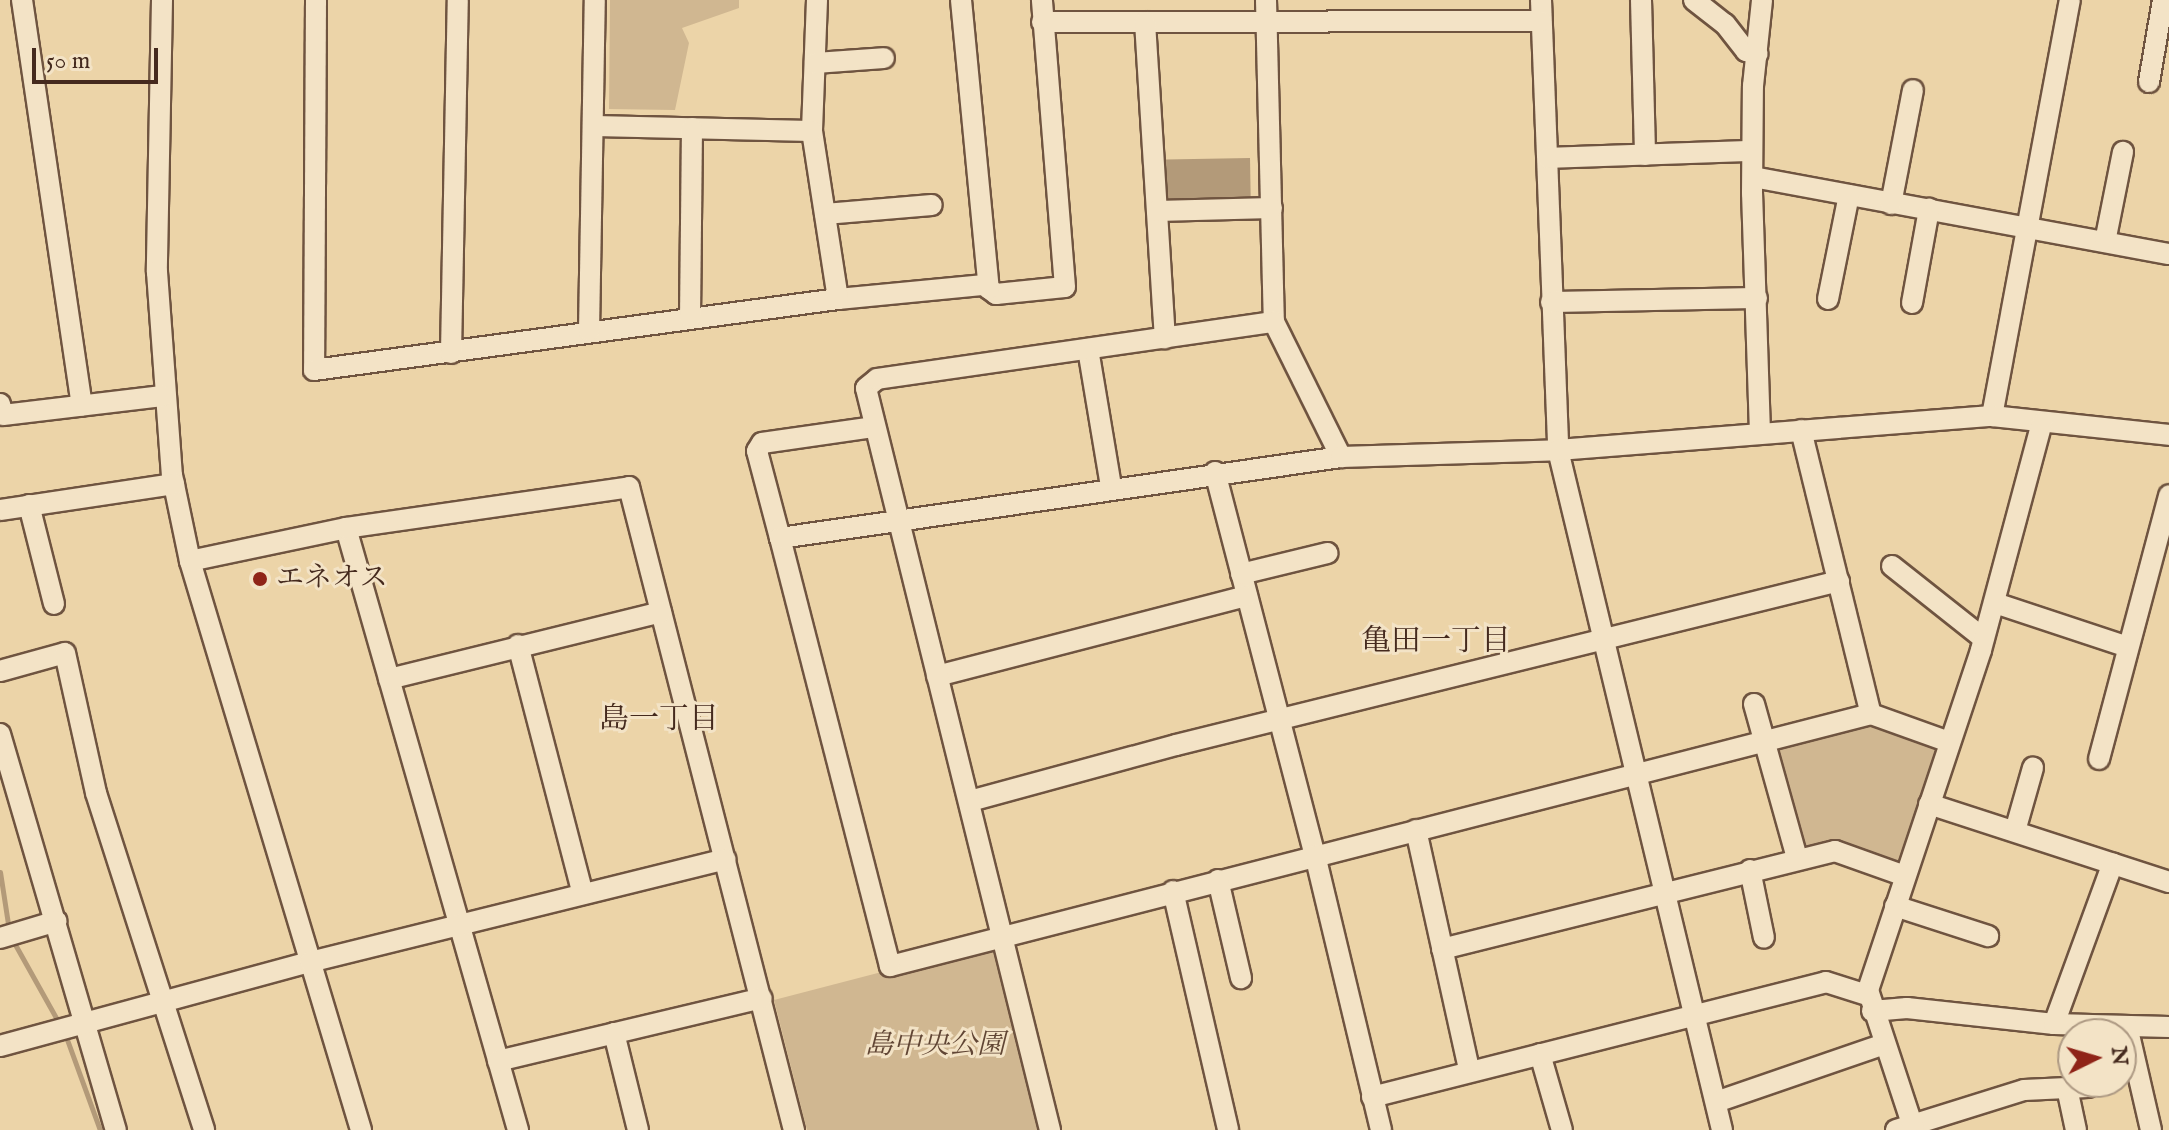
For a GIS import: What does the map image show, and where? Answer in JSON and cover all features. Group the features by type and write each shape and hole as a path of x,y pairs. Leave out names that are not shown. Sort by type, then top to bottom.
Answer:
{"street":[{"path":"22,0 82,406"},
{"path":"162,0 157,272 163,396 174,484 190,561 361,1130"},
{"path":"316,0 314,370 838,299 984,285 996,294 1065,287 1042,0"},
{"path":"451,353 458,0"},
{"path":"589,331 595,0"},
{"path":"817,0 812,131 838,299"},
{"path":"961,0 989,289"},
{"path":"1266,0 1274,322 1341,457"},
{"path":"1541,0 1558,450 1722,1130"},
{"path":"1641,0 1645,155"},
{"path":"1694,0 1725,24 1746,51 1758,54"},
{"path":"1760,433 1752,151 1762,0"},
{"path":"1992,416 2070,0"},
{"path":"2149,82 2163,0"},
{"path":"1042,22 1266,24 1541,21"},
{"path":"1145,22 1165,338"},
{"path":"815,63 884,58"},
{"path":"1891,204 1913,90"},
{"path":"594,126 812,131"},
{"path":"690,318 692,128"},
{"path":"1548,158 1752,151"},
{"path":"2105,242 2123,152"},
{"path":"1753,177 2169,254"},
{"path":"1828,299 1849,195"},
{"path":"825,214 932,205"},
{"path":"1157,211 1272,208"},
{"path":"1912,303 1929,209"},
{"path":"1551,302 1757,298"},
{"path":"1050,1130 970,801 873,427 866,388 877,379 1274,322"},
{"path":"1088,349 1111,487"},
{"path":"0,404 3,415 163,396"},
{"path":"780,538 1111,487 1341,457 1558,450 1992,416 2169,435"},
{"path":"2042,423 1995,603 1895,906 1869,1003 1884,1044 1907,1128 2024,1090 2057,1088"},
{"path":"873,427 762,443 757,451 890,966 1871,714 1949,742"},
{"path":"1801,430 1871,714"},
{"path":"1215,472 1315,855 1381,1130"},
{"path":"0,510 174,484"},
{"path":"190,561 346,528 629,487 794,1130"},
{"path":"2099,759 2169,495"},
{"path":"29,505 54,604"},
{"path":"346,528 518,1130"},
{"path":"1241,574 1328,553"},
{"path":"1892,566 1984,639"},
{"path":"970,801 1839,581"},
{"path":"937,676 1247,596"},
{"path":"1995,603 2128,647"},
{"path":"389,679 661,612"},
{"path":"518,645 583,894"},
{"path":"0,671 65,653 96,793 204,1130"},
{"path":"1754,704 1797,858"},
{"path":"0,734 88,1024 116,1130"},
{"path":"2015,831 2033,768"},
{"path":"1929,804 2169,882"},
{"path":"1416,830 1469,1070"},
{"path":"1442,949 1797,858 1835,851 1905,876"},
{"path":"0,1046 310,962 459,928 725,859"},
{"path":"2054,1024 2113,863"},
{"path":"1750,870 1764,938"},
{"path":"1218,880 1241,978"},
{"path":"1173,891 1228,1130"},
{"path":"1895,906 1988,936"},
{"path":"0,938 57,921"},
{"path":"1372,1097 1826,982 1869,1003 2057,1024"},
{"path":"498,1061 762,998"},
{"path":"2137,1026 2169,1027"},
{"path":"614,1033 638,1130"},
{"path":"1716,1102 1884,1044"},
{"path":"1540,1054 1562,1130"},
{"path":"2137,1069 2151,1130"},
{"path":"2069,1098 2076,1130"}],"green space":[{"path":"610,0 739,0 739,8 682,28 689,43 675,110 609,109"},
{"path":"1875,723 1940,747 1902,864 1833,843 1807,850 1799,846 1776,754 1782,747"},
{"name":"島中央公園","path":"997,942 1044,1130 807,1130 774,1000"}],"shaded area":[{"path":"1250,158 1251,198 1167,199 1166,159"}],"waterway":[{"path":"0,872 9,930"},
{"path":"12,939 60,1025"},
{"path":"65,1034 100,1130"}],"place":[{"name":"エネオス","path":"260,579"}],"district":[{"name":"亀田一丁目","path":"1436,642"},
{"name":"島一丁目","path":"659,720"}]}
